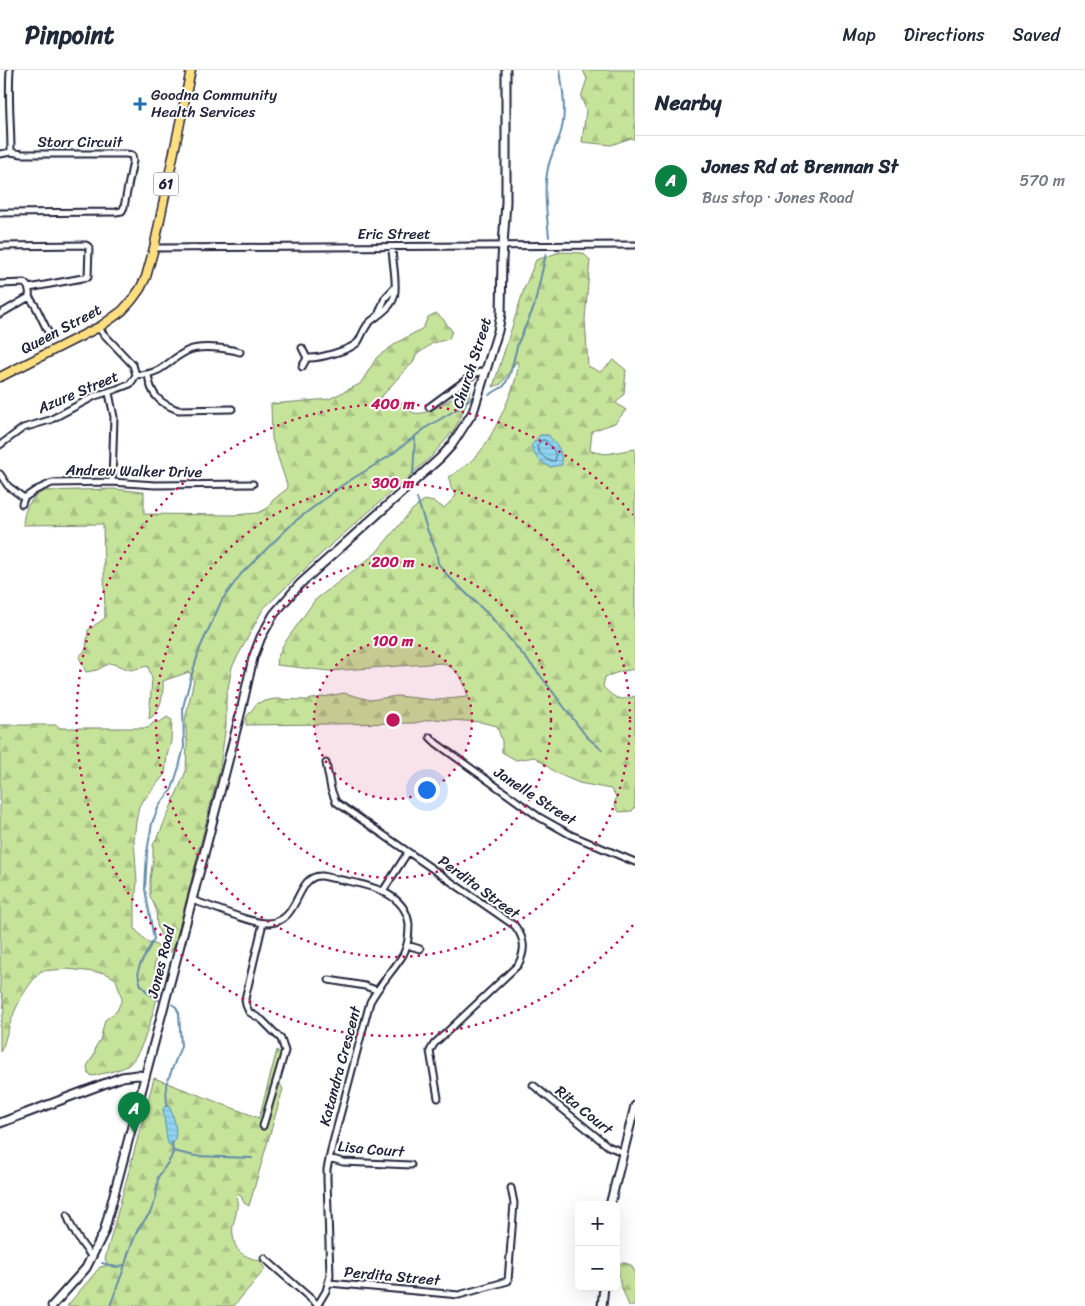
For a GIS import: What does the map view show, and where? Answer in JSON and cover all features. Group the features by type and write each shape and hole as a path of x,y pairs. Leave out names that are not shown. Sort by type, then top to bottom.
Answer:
{"main road":[{"name":"Queen Street","path":"0,377 98,328 113,318 132,300 146,277 154,248 191,70"}],"street":[{"path":"10,70 10,152"},
{"name":"Church Street","path":"274,614 300,584 422,475 451,446 473,412 502,314 506,202 506,70"},
{"name":"Storr Circuit","path":"0,154 10,152 22,154 126,154 132,155 133,161 122,211 0,213"},
{"path":"0,246 86,245 89,247 88,277 29,288"},
{"name":"Eric Street","path":"154,248 635,245"},
{"path":"307,358 324,357 354,345 359,340 366,325 379,314 385,298 395,287 392,247"},
{"path":"0,284 24,282 29,288 29,297 50,336"},
{"path":"0,314 29,297"},
{"name":"Azure Street","path":"0,445 23,428 50,420 95,396 109,393 130,384 136,375 133,365 98,328"},
{"path":"136,375 156,372 188,350 226,348 240,352"},
{"path":"302,348 307,358"},
{"path":"302,367 307,358"},
{"path":"428,407 474,374 486,370"},
{"path":"148,374 150,388 156,397 170,407 178,410 232,409"},
{"path":"109,393 114,416 112,482"},
{"name":"Andrew Walker Drive","path":"0,474 8,486 23,501 44,485 52,483 253,484"},
{"name":"Jones Road","path":"52,1306 86,1268 104,1232 253,658 261,637 274,614"},
{"name":"Janelle Street","path":"430,737 539,817 571,835 635,862"},
{"name":"Perdita Street","path":"326,763 331,789 336,802 514,926 521,934 524,947 523,956 518,965 434,1044 430,1051 438,1098"},
{"path":"383,891 408,852"},
{"path":"191,900 263,923 277,922 292,910 308,880 317,876 383,891 395,900 404,911 408,921 409,934 407,945 420,949"},
{"path":"263,923 245,998 246,1006 249,1012 262,1020 281,1038 285,1050 263,1126"},
{"name":"Katandra Crescent","path":"317,1305 329,1283 331,1266 327,1179 329,1158 367,1013 376,990 403,954 407,945"},
{"path":"329,980 376,990"},
{"path":"0,1123 122,1077 145,1076"},
{"name":"Rita Court","path":"533,1085 608,1146 622,1152"},
{"path":"611,1201 635,1106"},
{"name":"Lisa Court","path":"329,1158 344,1162 411,1165"},
{"name":"Perdita Street","path":"329,1283 458,1295 508,1281 514,1203 512,1188"},
{"path":"67,1215 70,1226 83,1247 92,1257"},
{"path":"264,1258 317,1305"},
{"path":"602,1306 604,1291"}],"green space":[{"path":"583,70 635,70 635,140 631,138 611,145 582,142 586,110 581,97 587,79"},
{"path":"560,252 583,253 590,260 585,319 588,366 600,372 614,360 626,370 624,394 616,403 626,410 615,423 592,431 590,451 606,454 635,449 635,669 605,677 603,687 617,698 625,699 635,696 635,807 632,811 619,812 615,805 616,796 611,789 579,783 556,773 535,757 516,760 502,752 502,741 497,726 480,722 434,719 414,723 246,725 246,718 257,703 274,699 307,700 344,693 370,700 397,696 435,700 468,697 460,676 453,669 442,663 329,671 277,665 276,661 283,645 315,600 375,554 411,511 424,500 434,502 444,508 456,496 451,488 449,477 468,464 483,447 501,415 512,389 518,368 517,361 501,384 493,387 524,289 536,260"},
{"path":"436,313 452,331 449,339 433,343 416,355 413,363 376,403 379,409 384,410 394,404 403,403 409,411 417,413 426,412 469,389 471,390 463,412 454,430 431,457 322,553 263,609 232,667 226,699 226,725 220,767 178,933 170,953 166,948 168,941 161,936 157,926 156,909 150,896 150,879 153,845 186,771 187,741 185,720 194,680 189,672 163,681 163,691 159,707 149,719 152,679 148,666 131,670 110,663 97,670 86,672 79,657 86,649 88,630 105,618 103,524 23,525 26,509 35,497 44,491 113,489 144,492 144,514 233,515 258,513 268,508 273,500 288,488 272,439 271,404 329,399 360,384 377,357 423,328 428,317"},
{"path":"167,717 172,720 171,741 165,774 139,806 134,840 137,882 135,929 148,943 155,944 162,950 155,961 155,969 161,975 145,1038 133,1060 127,1066 93,1076 88,1074 87,1066 100,1040 105,1020 117,1011 122,999 116,979 105,973 66,969 41,971 21,998 0,1052 0,1027 4,1010 2,993 0,992 0,725 57,725 60,728 148,728 154,722 160,722"},
{"path":"277,1050 281,1054 280,1084 283,1089 249,1206 244,1203 241,1196 236,1194 237,1206 233,1229 235,1246 244,1255 260,1261 265,1269 234,1306 67,1306 100,1267 106,1266 105,1259 154,1078 259,1118"},
{"path":"622,1262 631,1265 635,1272 635,1306 629,1306 620,1283 620,1264"}],"water":[{"path":"540,435 549,435 557,445 562,465 550,467 536,456 531,446"},
{"path":"165,1106 169,1106 173,1115 176,1131 172,1145 169,1145 167,1140 163,1109"}],"waterway":[{"path":"549,237 546,185 549,164 560,135 563,119 564,102 560,70"},
{"path":"489,395 504,386 510,374 518,343 534,307 546,254"},
{"path":"160,1001 148,993 141,985 138,971 154,939 145,889 147,852 152,823 159,806 172,789 179,767 184,747 183,707 191,677 200,648 222,600 241,574 294,522 344,484 388,457 427,427 459,408 472,397"},
{"path":"413,475 415,438"},
{"path":"417,498 436,550 438,563 448,576 491,617 540,675 586,736 602,750"},
{"path":"167,1106 166,1085 181,1046 179,1013 172,1004"},
{"path":"110,1306 138,1229 150,1213 156,1198 158,1177 171,1158 173,1151 172,1143"},
{"path":"173,1151 195,1156 252,1158"},
{"path":"102,1263 116,1267 124,1265"}],"place":[{"name":"Goodna Community Health Services","path":"140,104"},
{"name":"Jones Rd at Brennan St","path":"134,1133"}]}
